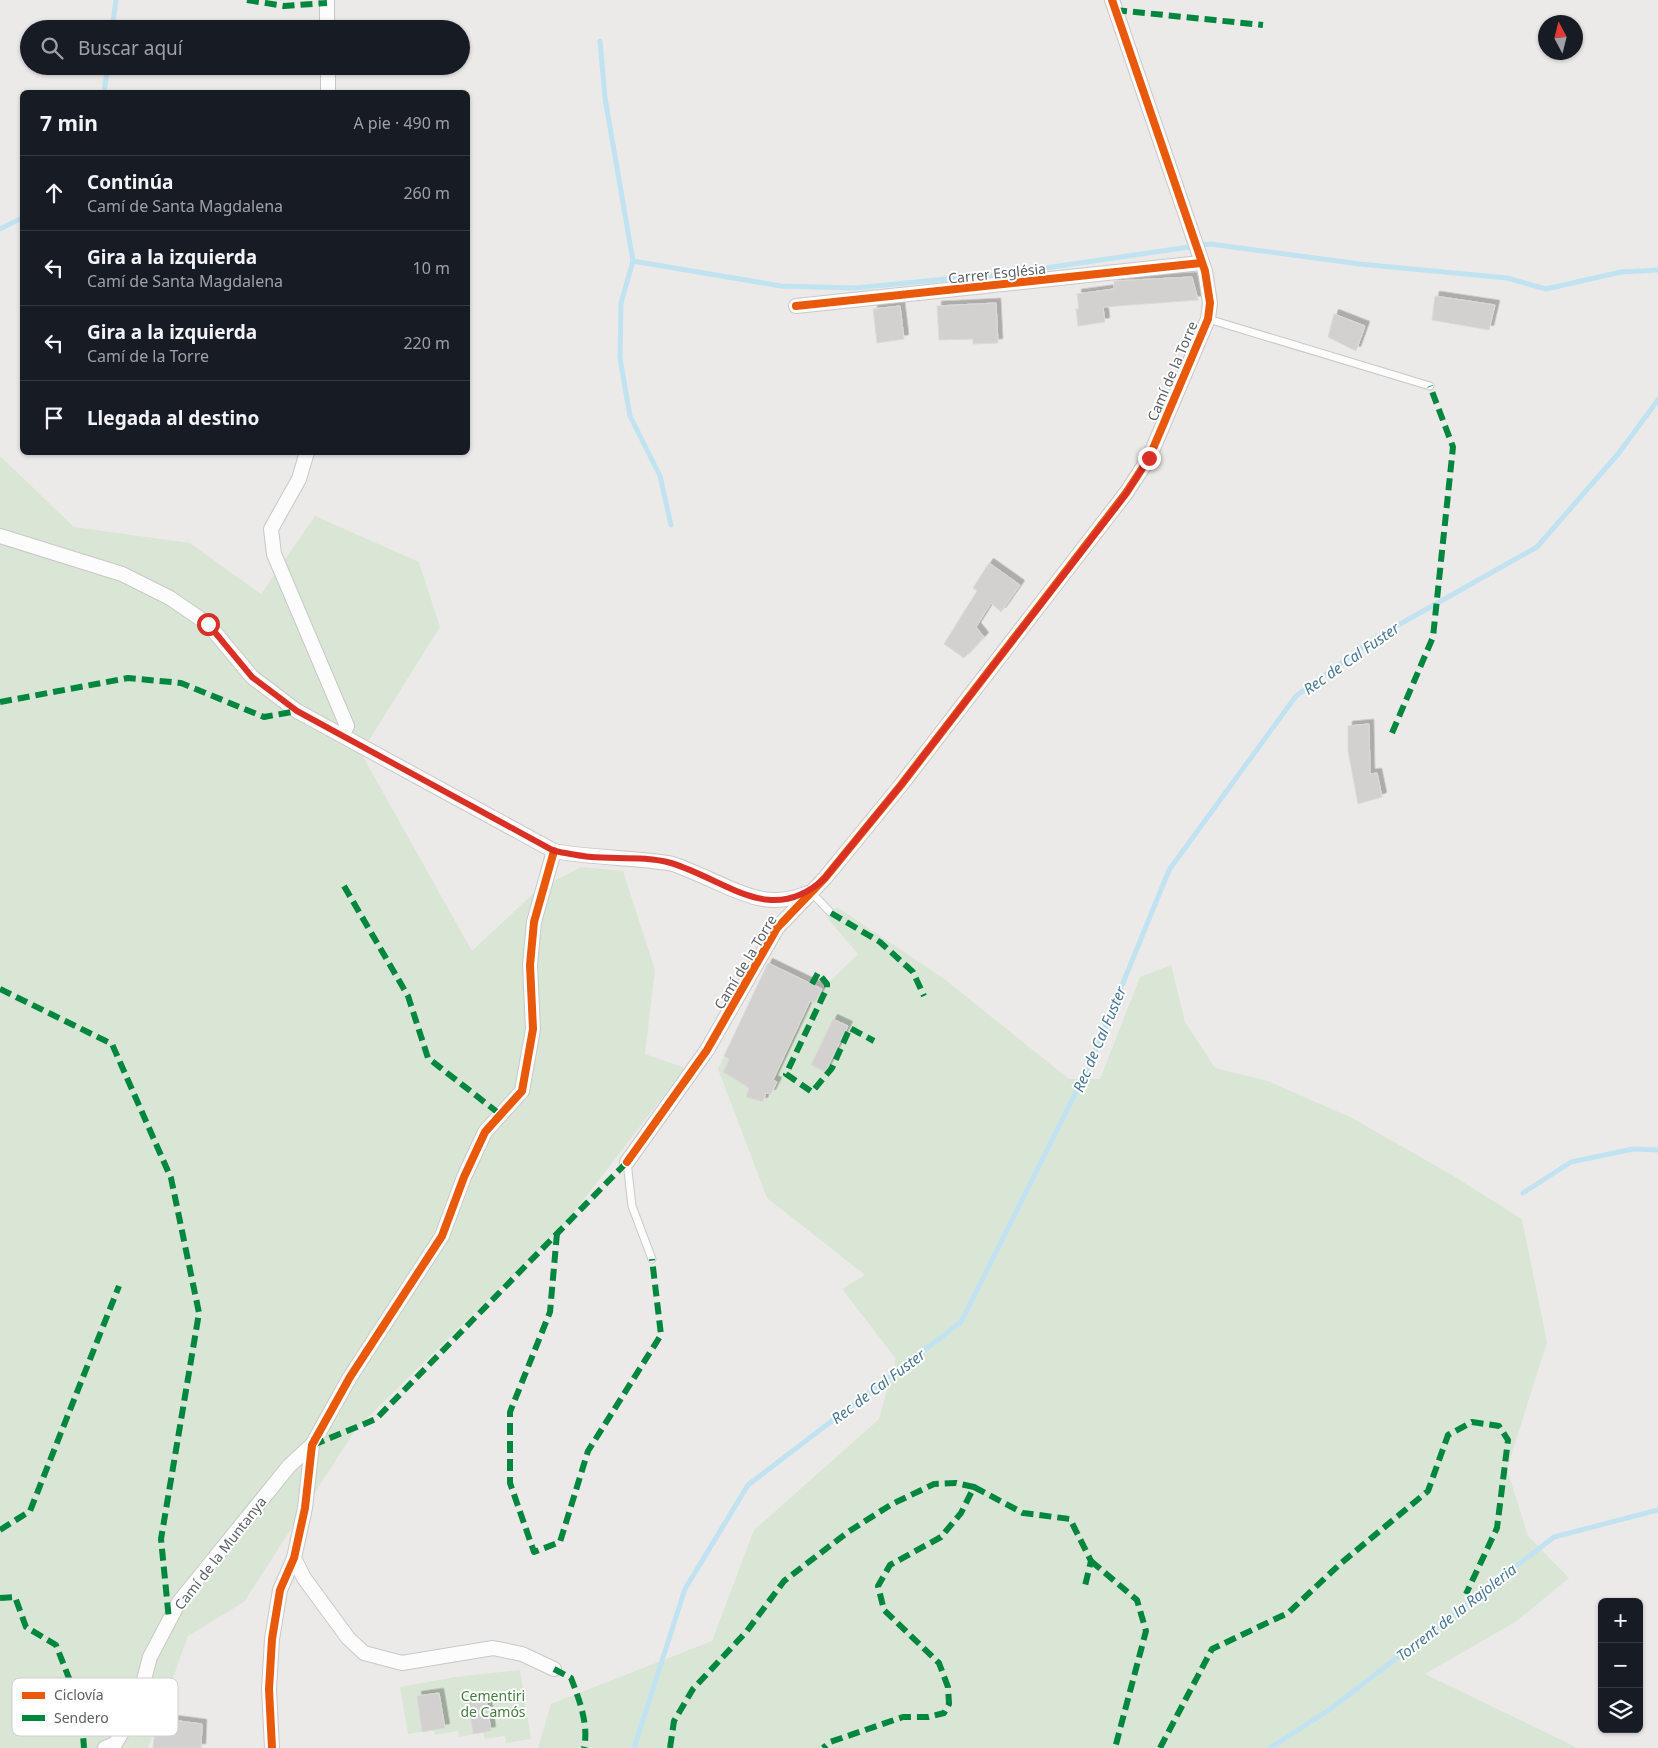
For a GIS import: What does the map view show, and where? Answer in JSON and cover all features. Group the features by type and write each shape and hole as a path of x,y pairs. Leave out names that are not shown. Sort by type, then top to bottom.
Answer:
{"street":[{"path":"327,0 327,20"},
{"name":"Camí de la Torre","path":"627,1162 707,1050 777,928 825,878 901,785 1126,494 1149,458 1208,319 1210,303 1205,271 1112,0"},
{"path":"328,75 328,90"},
{"name":"Carrer Església","path":"796,306 1201,263"},
{"path":"306,455 299,479 271,529 274,554 347,726 342,735"},
{"path":"0,536 122,574 170,598 208,624 252,677 297,711 389,763 554,851 588,857 670,863 716,881 745,896 782,901 811,892"},
{"path":"272,1748 269,1688 272,1639 280,1590 294,1558 305,1508 312,1445 350,1377 442,1236 464,1177 485,1132 522,1091 533,1029 530,965 534,922 554,851"},
{"name":"Camí de la Muntanya","path":"144,1678 150,1657 179,1602 289,1466 312,1445"},
{"path":"294,1558 304,1578 348,1638 364,1653 402,1663 493,1648 522,1654 554,1669"},
{"name":"Camí de la Muntanya","path":"105,1748 115,1744 120,1736"}],"lane":[{"path":"1208,319 1430,386"},
{"path":"811,892 831,913"},
{"path":"627,1162 632,1206 652,1260"}],"green space":[{"path":"0,456 74,527 190,543 261,594 315,516 419,562 440,627 361,753 472,951 538,889 581,867 623,871 655,970 645,1054 685,1068 565,1224 356,1429 244,1602 188,1636 173,1678 12,1678 12,1736 152,1736 148,1748 0,1748"},
{"path":"837,907 943,978 1069,1079 1100,1079 1140,977 1171,965 1185,1022 1215,1068 1268,1081 1352,1118 1452,1175 1522,1219 1547,1342 1507,1469 1528,1536 1569,1578 1517,1621 1425,1674 1578,1748 538,1748 551,1704 712,1641 754,1530 879,1419 896,1359 842,1289 865,1275 767,1198 718,1069 768,963 822,989 858,954 827,918"},
{"name":"Cementiri de Camós","path":"520,1670 531,1739 506,1743 505,1736 485,1739 483,1732 459,1737 458,1731 435,1735 434,1730 408,1734 400,1687 455,1677"}],"building":[{"path":"1192,277 1198,300 1103,307 1105,322 1078,326 1076,309 1079,309 1077,294 1114,289 1114,281"},
{"path":"1435,296 1495,305 1489,330 1432,320"},
{"path":"996,303 998,343 973,344 973,339 939,340 937,306"},
{"path":"900,306 904,339 877,343 873,309"},
{"path":"1334,314 1365,326 1356,351 1328,337"},
{"path":"989,563 1020,585 1001,612 991,603 976,627 984,637 964,658 944,644 977,591 973,588"},
{"path":"1369,724 1370,774 1377,773 1382,797 1358,804 1348,751 1348,726"},
{"path":"768,963 822,989 815,1003 810,1001 773,1080 777,1082 771,1094 766,1093 763,1102 746,1097 749,1088 723,1072 729,1059 724,1056"},
{"path":"833,1019 848,1026 825,1072 811,1065"},
{"path":"439,1693 445,1728 422,1732 417,1696"},
{"path":"486,1698 491,1731 473,1734 468,1701"},
{"path":"178,1721 202,1724 201,1748 153,1748 154,1736 178,1736"}],"waterway":[{"path":"113,20 116,0"},
{"path":"600,41 605,98 633,261 621,303 620,358 630,416 660,476 671,525"},
{"path":"104,90 107,75"},
{"path":"0,229 20,219"},
{"path":"633,261 781,286 855,288 1018,272 1210,244 1360,264 1507,278 1546,289 1621,272 1658,270"},
{"name":"Rec de Cal Fuster","path":"634,1748 685,1589 748,1485 961,1322 1090,1064 1169,870 1296,696 1377,637 1537,547 1618,454 1658,400"},
{"path":"1523,1193 1571,1162 1633,1149 1658,1150"},
{"name":"Torrent de la Rajoleria","path":"1270,1748 1329,1710 1554,1537 1658,1510"}],"marked path":[{"path":"247,0 284,6 327,3"},
{"path":"1115,10 1263,25"},
{"path":"1392,733 1433,637 1453,447 1430,386"},
{"path":"0,702 128,678 181,683 264,717 297,711"},
{"path":"344,886 408,996 428,1058 501,1115"},
{"path":"831,913 880,942 913,972 924,996"},
{"path":"812,984 818,973 827,984 827,988 786,1074 812,1092 832,1068 850,1028 874,1041"},
{"path":"0,989 112,1044 171,1178 199,1313 161,1539 169,1620"},
{"path":"313,1445 376,1419 627,1162"},
{"path":"557,1233 550,1312 510,1412 510,1483 534,1552 560,1542 588,1451 661,1335 652,1259"},
{"path":"0,1530 30,1511 119,1286"},
{"path":"1160,1748 1212,1649 1288,1613 1340,1564 1428,1491 1448,1435 1472,1422 1499,1426 1508,1440 1497,1528 1466,1594"},
{"path":"670,1748 674,1721 693,1689 747,1631 784,1581 848,1532 892,1504 934,1484 956,1483 974,1487 961,1513 941,1537 890,1565 878,1586 884,1610 939,1663 948,1687 949,1704 944,1713 928,1717 903,1717 830,1742 823,1748"},
{"path":"974,1487 1023,1513 1070,1519 1091,1561 1084,1590"},
{"path":"1091,1561 1137,1600 1146,1631 1115,1748"},
{"path":"0,1598 15,1597 26,1627 56,1645 69,1678"},
{"path":"554,1669 571,1678 584,1721 584,1748"},
{"path":"83,1736 84,1748"}],"cycle path":[{"path":"627,1162 707,1050 777,928 825,878 901,785 1126,493 1149,458 1208,319 1210,303 1205,271 1112,0"},
{"path":"796,306 1201,263"},
{"path":"272,1748 269,1689 272,1639 280,1590 294,1558 305,1508 312,1445 350,1377 442,1236 464,1177 485,1132 522,1091 533,1029 530,965 534,922 554,851"}],"route":[{"path":"208,624 252,677 297,711 389,763 554,851 588,857 670,863 716,881 745,896 782,901 811,892 825,878 901,785 1126,494 1149,458"}]}
